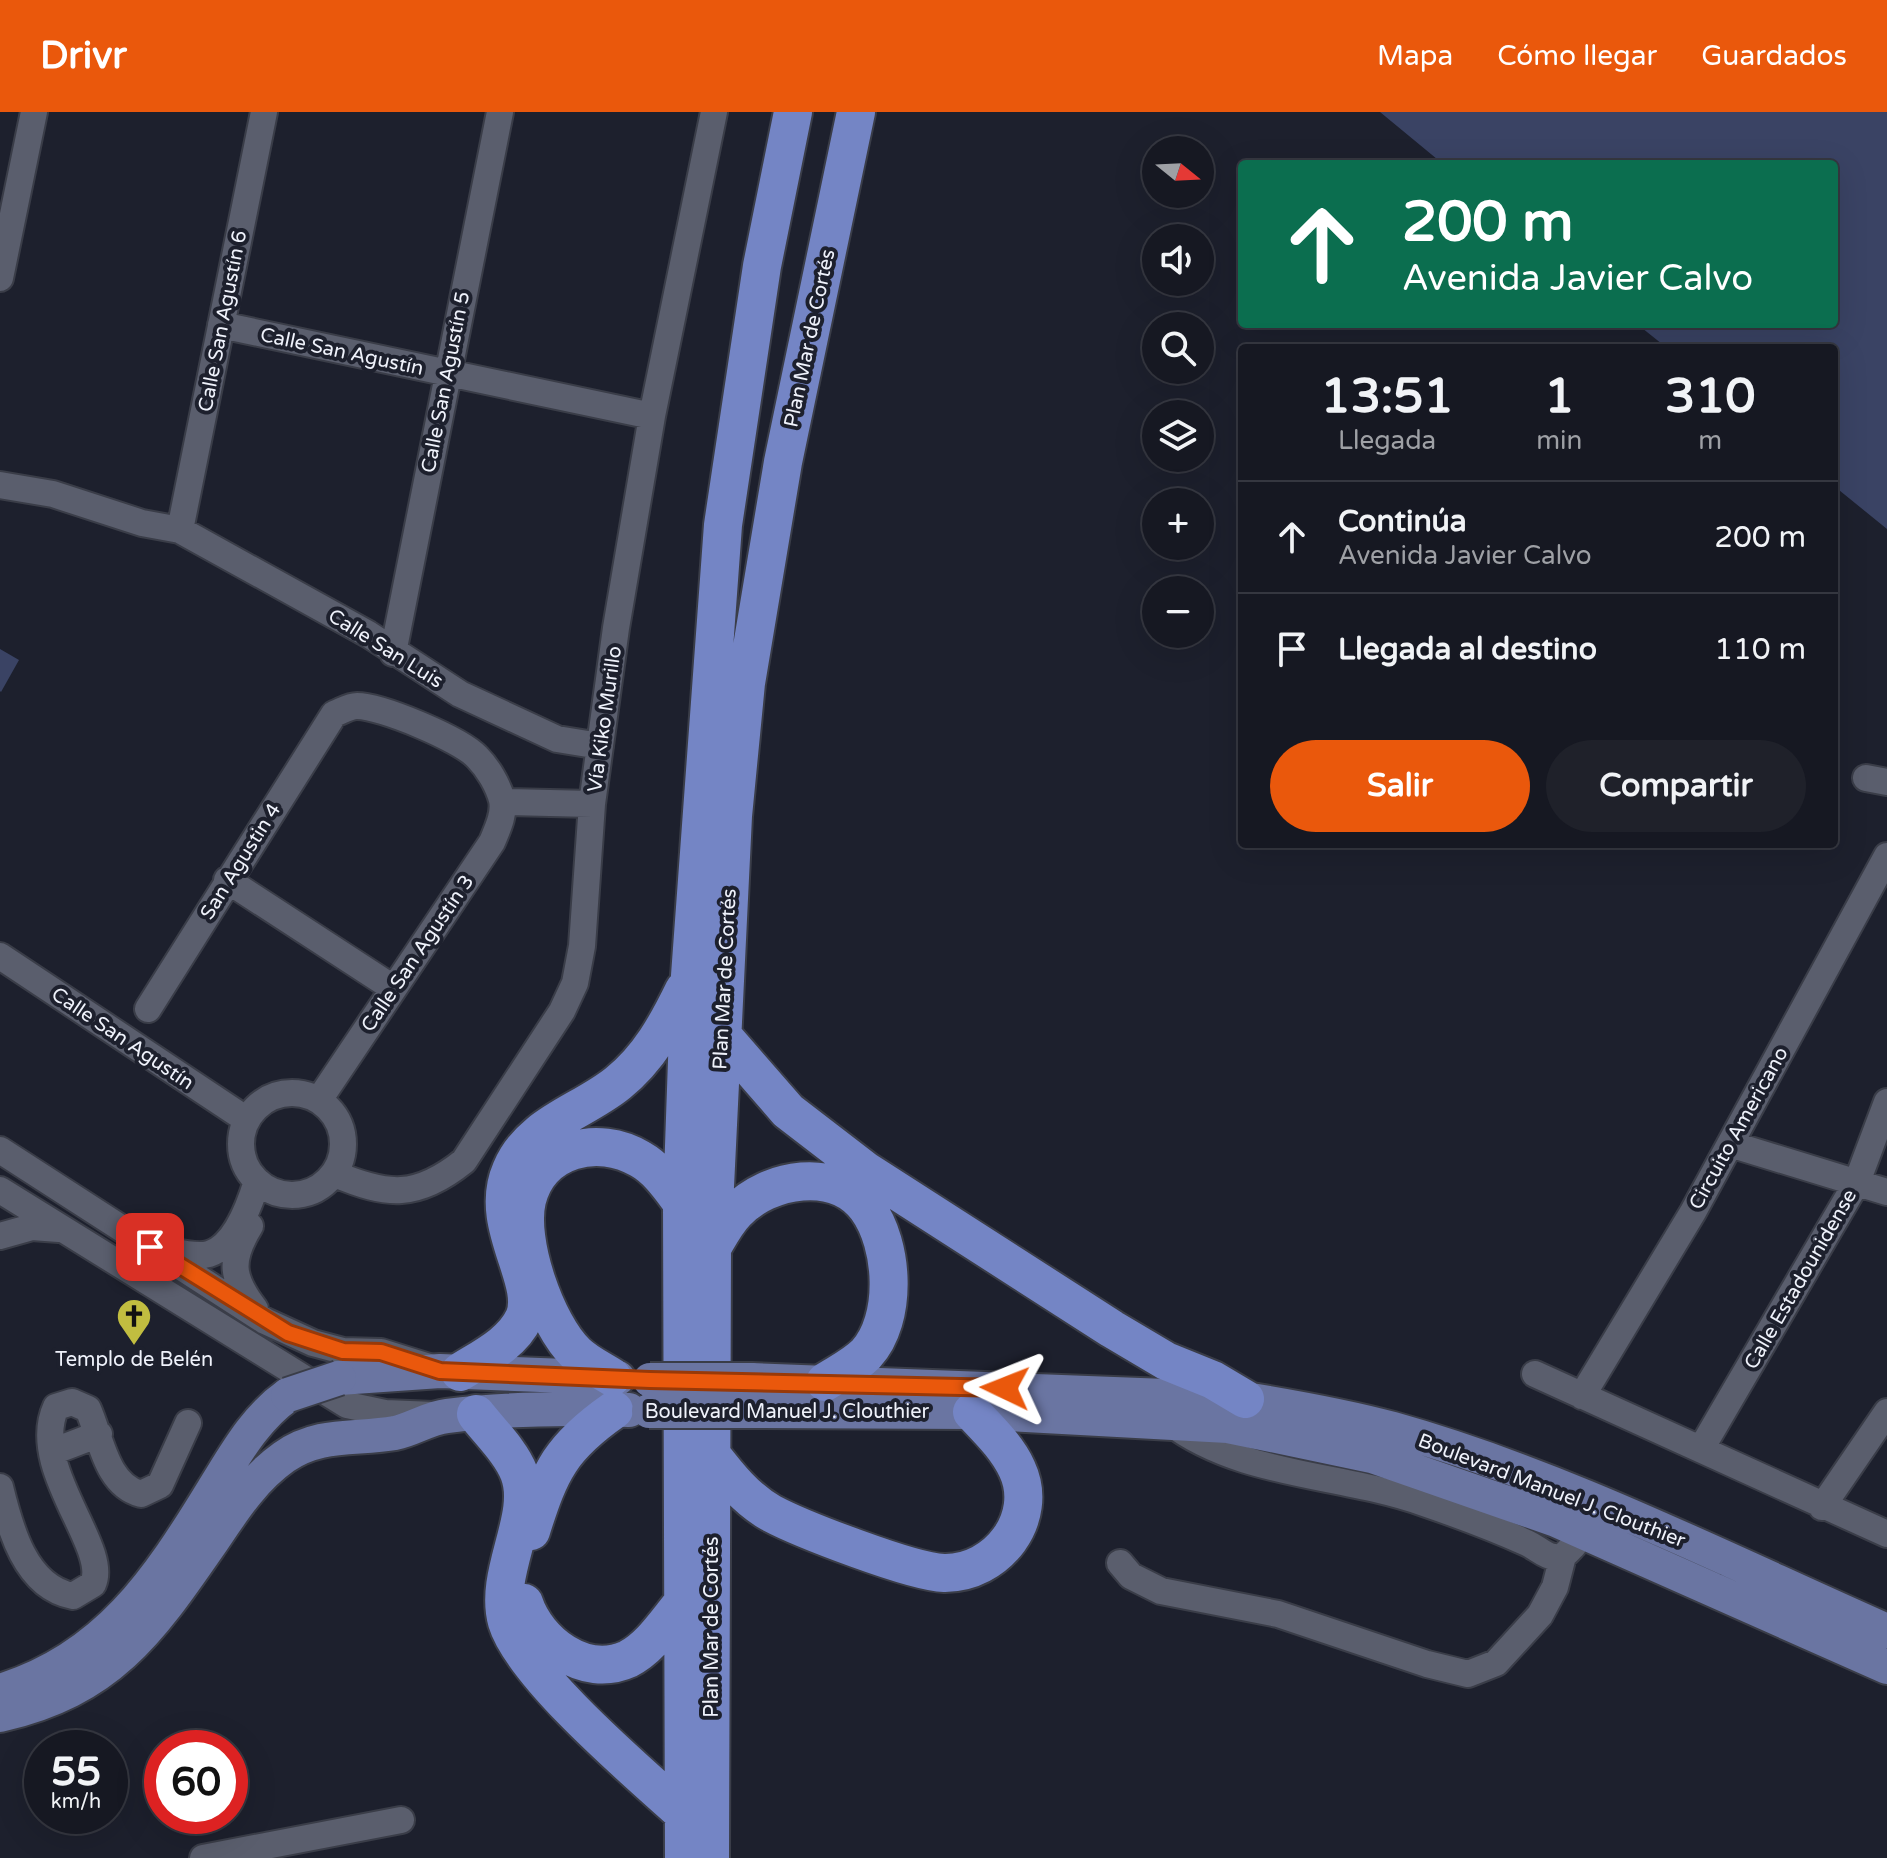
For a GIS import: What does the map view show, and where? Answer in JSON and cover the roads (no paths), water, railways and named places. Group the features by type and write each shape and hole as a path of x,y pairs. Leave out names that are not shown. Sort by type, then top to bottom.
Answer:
{"highway":[{"name":"Plan Mar de Cortés","path":"684,1858 682,1203 690,976 723,525 762,266 793,112"},
{"name":"Plan Mar de Cortés","path":"710,1858 712,1248 733,816 746,683 783,462 856,112"},
{"path":"450,1372 503,1345 524,1319 526,1309 503,1203 511,1169 530,1141 545,1128 618,1083 641,1060 668,1022 690,976"},
{"path":"721,1034 788,1111 866,1171 1112,1329 1245,1399"},
{"path":"681,1605 645,1647 630,1658 610,1664 588,1662 555,1648 530,1620 521,1594 522,1559 549,1478 563,1453 631,1394 577,1354 549,1310 526,1238 525,1214 532,1186 543,1168 558,1157 573,1149 599,1145 622,1149 643,1160 682,1203"},
{"path":"712,1248 735,1212 760,1191 789,1182 821,1182 841,1187 868,1209 881,1238 887,1271 884,1316 867,1352 825,1382"},
{"path":"711,1454 734,1484 771,1513 898,1562 942,1573 957,1572 983,1564 1001,1550 1010,1540 1024,1507 1022,1484 1009,1454 972,1412"},
{"path":"460,1415 515,1464 522,1489 505,1586 504,1608 512,1636 535,1669 683,1813"}],"main road":[{"name":"Boulevard Manuel J. Clouthier","path":"10,1682 65,1665 99,1640 134,1606 190,1528 250,1431 269,1409 288,1395 339,1378 450,1372 631,1394 750,1395 972,1412 1228,1426 1372,1456 1455,1482 1575,1545 1887,1667"},
{"name":"Boulevard Manuel J. Clouthier","path":"750,1395 825,1382 1245,1399 1393,1429 1472,1455 1617,1512 1887,1631"},
{"name":"Boulevard Manuel J. Clouthier","path":"0,1715 42,1705 76,1690 110,1666 147,1629 244,1495 263,1473 287,1455 332,1437 395,1433 460,1415 568,1408 631,1394"}],"street":[{"path":"0,278 34,112"},
{"name":"Calle San Agustín 6","path":"180,530 264,112"},
{"name":"Calle San Agustín 5","path":"393,653 500,112"},
{"name":"Vía Kiko Murillo","path":"335,1174 380,1192 396,1191 423,1187 464,1161 562,1011 575,983 582,946 592,804 652,416 714,112"},
{"name":"Calle San Agustín","path":"221,325 652,416"},
{"name":"Calle San Luis","path":"0,485 53,494 142,523 180,530 368,634 460,694 557,739 600,746"},
{"name":"San Agustin 4","path":"148,1009 334,714 359,706 447,736 476,755 491,775 503,802"},
{"path":"503,802 592,804"},
{"name":"Calle San Agustín 3","path":"319,1100 492,842 503,802"},
{"name":"Circuito Americano","path":"1582,1396 1730,1144 1887,856"},
{"path":"227,880 393,988"},
{"name":"Calle San Agustín","path":"0,956 247,1120"},
{"path":"287,1092 319,1100 332,1111 342,1134 342,1159 335,1174 313,1191 285,1195 264,1186 242,1152 242,1136 247,1120 257,1106 287,1092"},
{"name":"Calle Estadounidense","path":"1701,1449 1857,1182 1887,1102"},
{"path":"1730,1144 1887,1192"},
{"path":"0,1150 265,1321 313,1343 343,1351 381,1352 450,1372"},
{"path":"150,1247 200,1255 214,1251 231,1236 253,1197 264,1186"},
{"path":"264,1186 235,1261 236,1282 265,1321"},
{"path":"0,1190 347,1405 385,1413 460,1415"},
{"path":"0,1236 32,1227 62,1229"},
{"path":"1535,1374 1887,1534"},
{"path":"0,1487 8,1518 29,1566 51,1588 73,1596 86,1591 97,1576 97,1567 64,1496 52,1452 50,1418 56,1407 72,1402 88,1409 113,1473 130,1492 141,1494 160,1485 188,1423"},
{"path":"1822,1507 1887,1412"},
{"path":"52,1452 99,1434"},
{"path":"1120,1563 1131,1576 1161,1591 1278,1614 1356,1637 1427,1664 1468,1674 1496,1663 1540,1615 1575,1545"},
{"path":"203,1858 401,1820"}],"place":[{"name":"Templo de Belén","path":"134,1347"}]}
